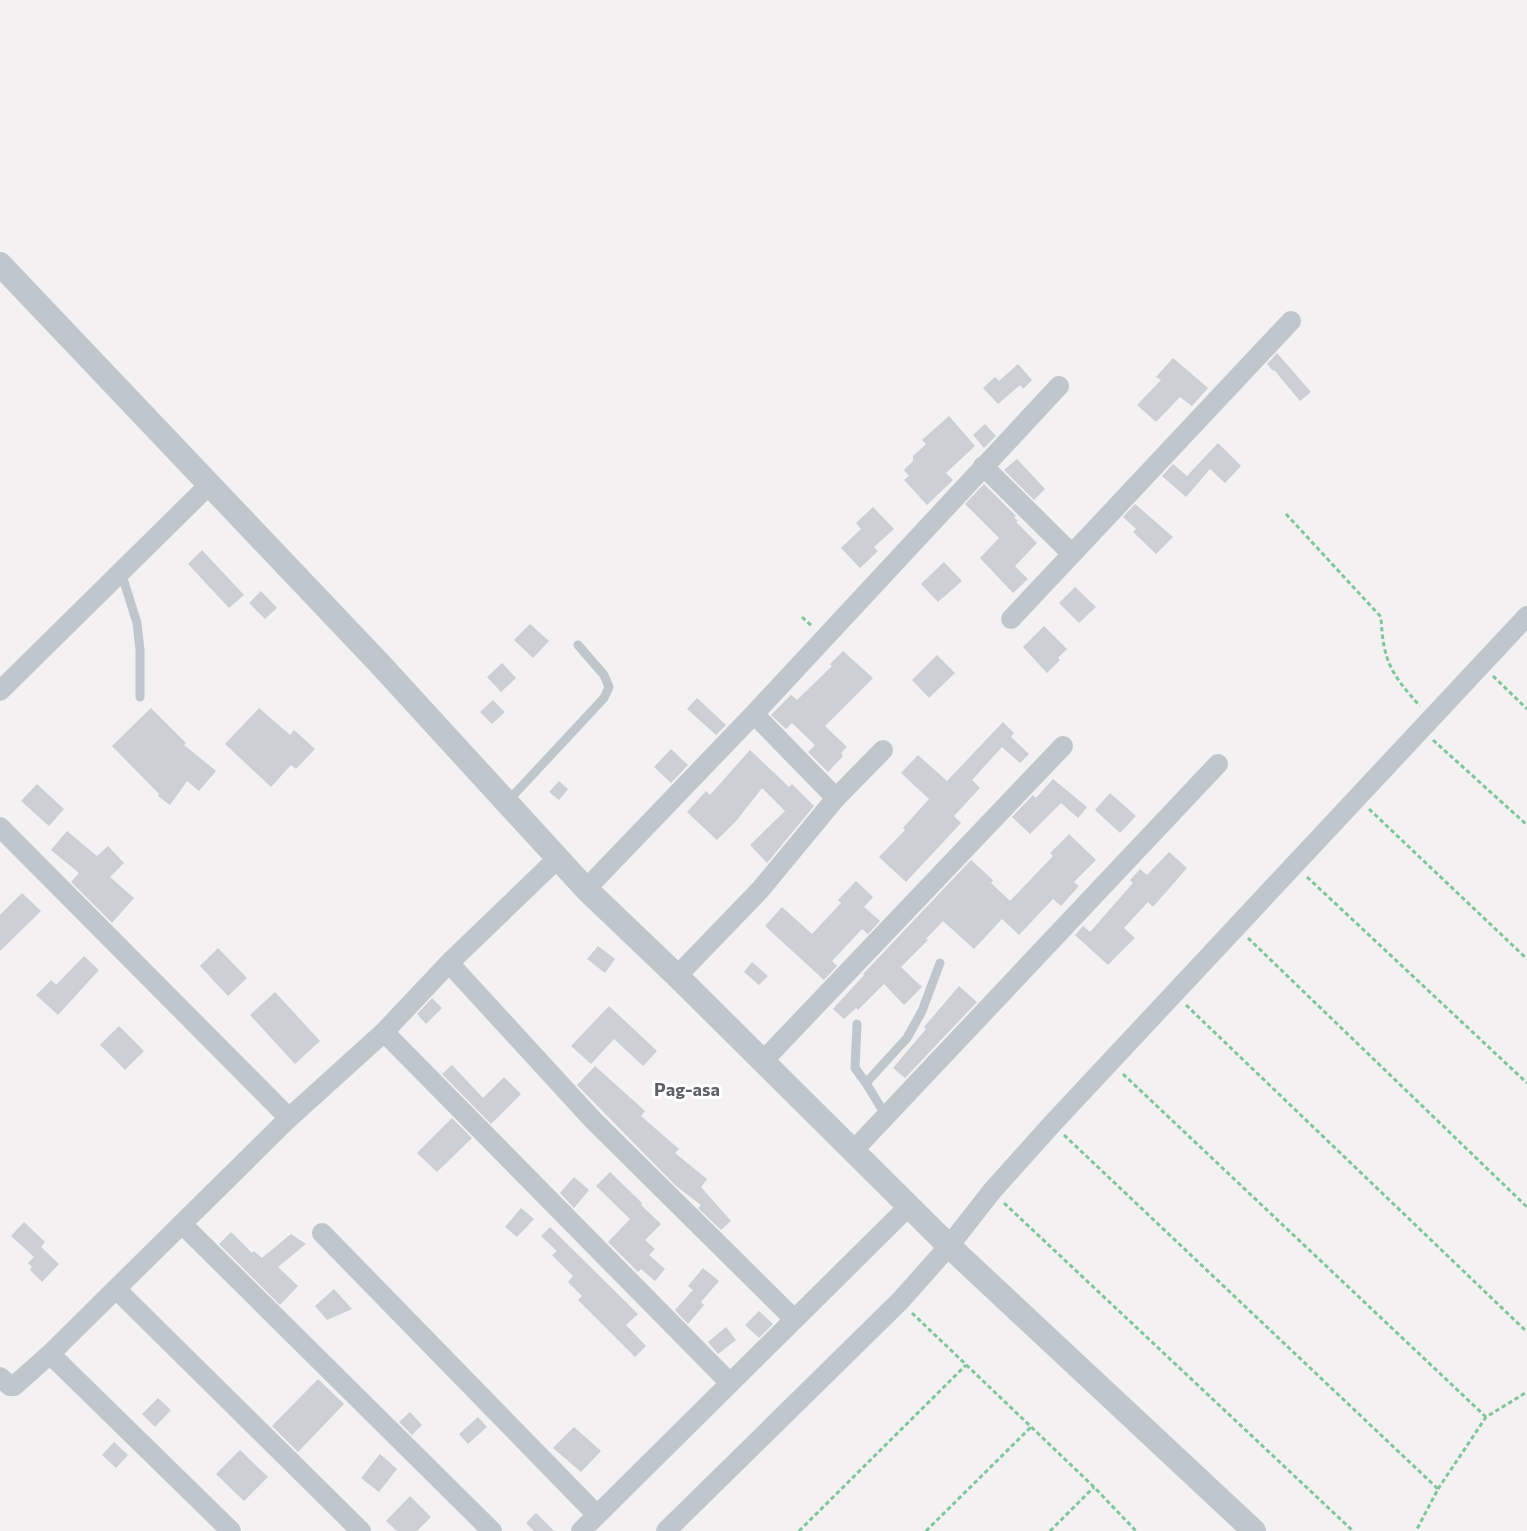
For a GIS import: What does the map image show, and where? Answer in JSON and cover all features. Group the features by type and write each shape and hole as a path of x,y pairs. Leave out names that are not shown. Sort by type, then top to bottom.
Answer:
{"street":[{"path":"0,264 379,663 586,889 949,1246 1245,1528"},
{"path":"1011,619 1291,321"},
{"path":"586,889 754,714 1059,386"},
{"path":"983,466 1071,553"},
{"path":"0,691 210,484"},
{"path":"666,1531 900,1301 949,1246 992,1191 1053,1124 1527,616"},
{"path":"754,714 836,798"},
{"path":"763,1061 1063,746"},
{"path":"677,976 760,890 836,798 883,750"},
{"path":"853,1151 1218,764"},
{"path":"0,827 289,1118"},
{"path":"0,1377 9,1386 14,1386 50,1354 289,1118 384,1032 449,963 557,859"},
{"path":"449,963 593,1120 794,1319"},
{"path":"384,1032 729,1382"},
{"path":"581,1531 909,1206"},
{"path":"182,1224 492,1531"},
{"path":"322,1233 597,1515"},
{"path":"116,1288 361,1531"},
{"path":"50,1354 231,1531"}],"lane":[{"path":"121,572 137,623 140,650 140,697"},
{"path":"506,803 604,698 609,687 604,675 578,645"},
{"path":"866,1083 908,1038 922,1011 940,963"},
{"path":"856,1024 855,1068 886,1116"}],"path":[{"path":"1286,514 1381,617 1382,640 1389,666 1426,724 1527,825"},
{"path":"1481,665 1527,709"},
{"path":"1357,798 1527,959"},
{"path":"1294,865 1527,1083"},
{"path":"1236,927 1527,1207"},
{"path":"1174,993 1527,1332"},
{"path":"1110,1062 1486,1418"},
{"path":"1053,1124 1438,1489"},
{"path":"992,1191 1353,1531"},
{"path":"900,1301 1094,1487 1136,1531"},
{"path":"799,1531 966,1365"},
{"path":"1416,1531 1438,1489 1486,1418 1527,1392"},
{"path":"926,1531 1031,1427"},
{"path":"1050,1531 1094,1487"}],"building":[{"path":"1277,353 1311,392 1300,401 1267,364"},
{"path":"1173,358 1208,388 1192,406 1180,397 1156,422 1137,405 1161,380 1156,377"},
{"path":"1018,364 1032,380 1023,389 1020,385 998,404 983,388 995,377 999,381"},
{"path":"949,416 975,446 946,473 953,480 927,505 904,480 909,476 904,470 913,461 913,456 926,444 922,440"},
{"path":"985,424 996,436 984,448 973,435"},
{"path":"1218,443 1241,466 1225,483 1210,469 1186,497 1162,476 1173,464 1187,476"},
{"path":"1017,459 1045,489 1034,500 1004,470"},
{"path":"984,484 1016,516 1014,517 1018,521 1016,522 1037,543 1015,566 1028,579 1013,593 980,558 999,538 965,504"},
{"path":"1135,504 1173,537 1156,554 1133,532 1136,529 1123,517"},
{"path":"873,507 894,529 874,547 878,551 860,568 841,548 861,529 856,523"},
{"path":"202,550 244,595 229,608 188,564"},
{"path":"944,562 962,581 938,602 921,584"},
{"path":"1075,587 1096,607 1079,623 1059,603"},
{"path":"261,591 277,608 265,619 249,603"},
{"path":"530,624 549,641 533,658 514,640"},
{"path":"1044,626 1067,649 1047,673 1023,647"},
{"path":"843,651 873,678 825,726 847,747 841,753 843,756 828,772 808,752 815,745 792,723 786,729 771,715 791,695 797,700 832,666 830,664"},
{"path":"937,655 955,673 929,698 912,680"},
{"path":"502,663 516,678 501,692 487,677"},
{"path":"697,698 726,725 716,735 687,709"},
{"path":"493,700 505,712 492,724 480,712"},
{"path":"151,708 186,743 184,745 216,771 199,791 187,781 170,805 158,796 159,794 112,746"},
{"path":"259,708 290,735 294,730 315,749 296,769 291,765 271,787 225,744"},
{"path":"1003,722 1014,733 1011,737 1029,754 1020,763 1002,747 972,780 980,788 954,816 961,823 906,882 879,857 905,830 903,828 929,799 901,773 918,755 947,781"},
{"path":"671,749 688,765 671,783 654,767"},
{"path":"750,750 789,787 792,784 814,806 767,863 750,845 785,811 762,788 737,820 717,840 687,812 706,791 710,795"},
{"path":"1053,779 1087,807 1078,818 1061,803 1030,834 1012,817 1033,795 1036,798"},
{"path":"559,781 568,789 559,800 549,792"},
{"path":"37,784 64,809 49,826 21,801"},
{"path":"1110,793 1136,816 1120,833 1095,810"},
{"path":"67,831 97,856 108,846 124,863 110,877 134,898 112,923 71,882 79,873 51,850"},
{"path":"1069,834 1096,860 1074,882 1079,886 1061,906 1053,899 1019,935 1002,919 974,949 943,921 901,967 922,987 904,1005 884,984 858,1010 856,1008 844,1019 833,1009 971,860 993,880 991,883 1010,901 1053,856 1050,853"},
{"path":"1169,852 1187,868 1153,907 1148,902 1124,928 1135,938 1108,965 1075,935 1083,926 1090,932 1133,883 1130,880 1140,869 1147,875"},
{"path":"856,881 873,897 864,907 880,921 868,934 862,929 832,961 837,966 824,980 765,926 782,907 812,934 841,903 838,900"},
{"path":"22,893 41,911 0,951 0,915"},
{"path":"598,946 615,959 605,973 587,959"},
{"path":"218,948 247,978 228,996 200,966"},
{"path":"84,956 99,970 58,1015 36,995 51,980 56,985"},
{"path":"752,962 768,976 759,985 744,972"},
{"path":"959,986 977,1002 905,1078 893,1068"},
{"path":"275,992 320,1041 295,1064 250,1015"},
{"path":"432,998 442,1008 426,1024 417,1014"},
{"path":"609,1006 657,1051 643,1066 614,1039 591,1064 571,1046"},
{"path":"119,1026 144,1051 125,1070 100,1045"},
{"path":"452,1065 483,1098 504,1077 521,1094 491,1124 442,1074"},
{"path":"595,1066 645,1111 641,1116 679,1149 675,1153 707,1179 701,1187 731,1221 721,1230 698,1208 701,1205 676,1186 577,1085"},
{"path":"452,1118 472,1138 437,1172 417,1153"},
{"path":"610,1172 661,1224 645,1240 655,1249 649,1255 665,1269 655,1281 641,1269 638,1272 608,1242 630,1219 596,1186"},
{"path":"574,1177 589,1190 574,1208 560,1193"},
{"path":"521,1208 534,1219 517,1237 505,1227"},
{"path":"24,1222 45,1242 41,1247 59,1264 42,1282 30,1270 32,1267 28,1263 34,1257 11,1236"},
{"path":"550,1227 638,1314 626,1325 646,1346 635,1357 578,1300 582,1296 568,1282 573,1276 552,1255 557,1251 541,1236"},
{"path":"231,1232 252,1253 254,1251 262,1258 291,1234 306,1244 278,1267 298,1286 280,1305 219,1244"},
{"path":"703,1268 719,1281 701,1302 704,1305 688,1324 675,1310 693,1290 688,1286"},
{"path":"334,1289 352,1309 327,1320 315,1306"},
{"path":"759,1311 773,1324 759,1338 745,1325"},
{"path":"726,1327 736,1340 718,1354 708,1342"},
{"path":"318,1379 344,1404 298,1452 272,1426"},
{"path":"158,1398 171,1410 155,1427 142,1414"},
{"path":"410,1412 422,1425 412,1435 399,1422"},
{"path":"478,1417 487,1427 468,1444 459,1434"},
{"path":"574,1427 601,1451 581,1472 553,1448"},
{"path":"114,1442 128,1455 116,1468 102,1455"},
{"path":"240,1450 268,1477 244,1501 216,1474"},
{"path":"380,1454 397,1469 379,1492 361,1478"},
{"path":"410,1496 431,1517 417,1531 397,1531 386,1521"},
{"path":"536,1513 554,1531 534,1531 526,1523"}],"district":[{"name":"Pag-asa","path":"687,1089"}]}
